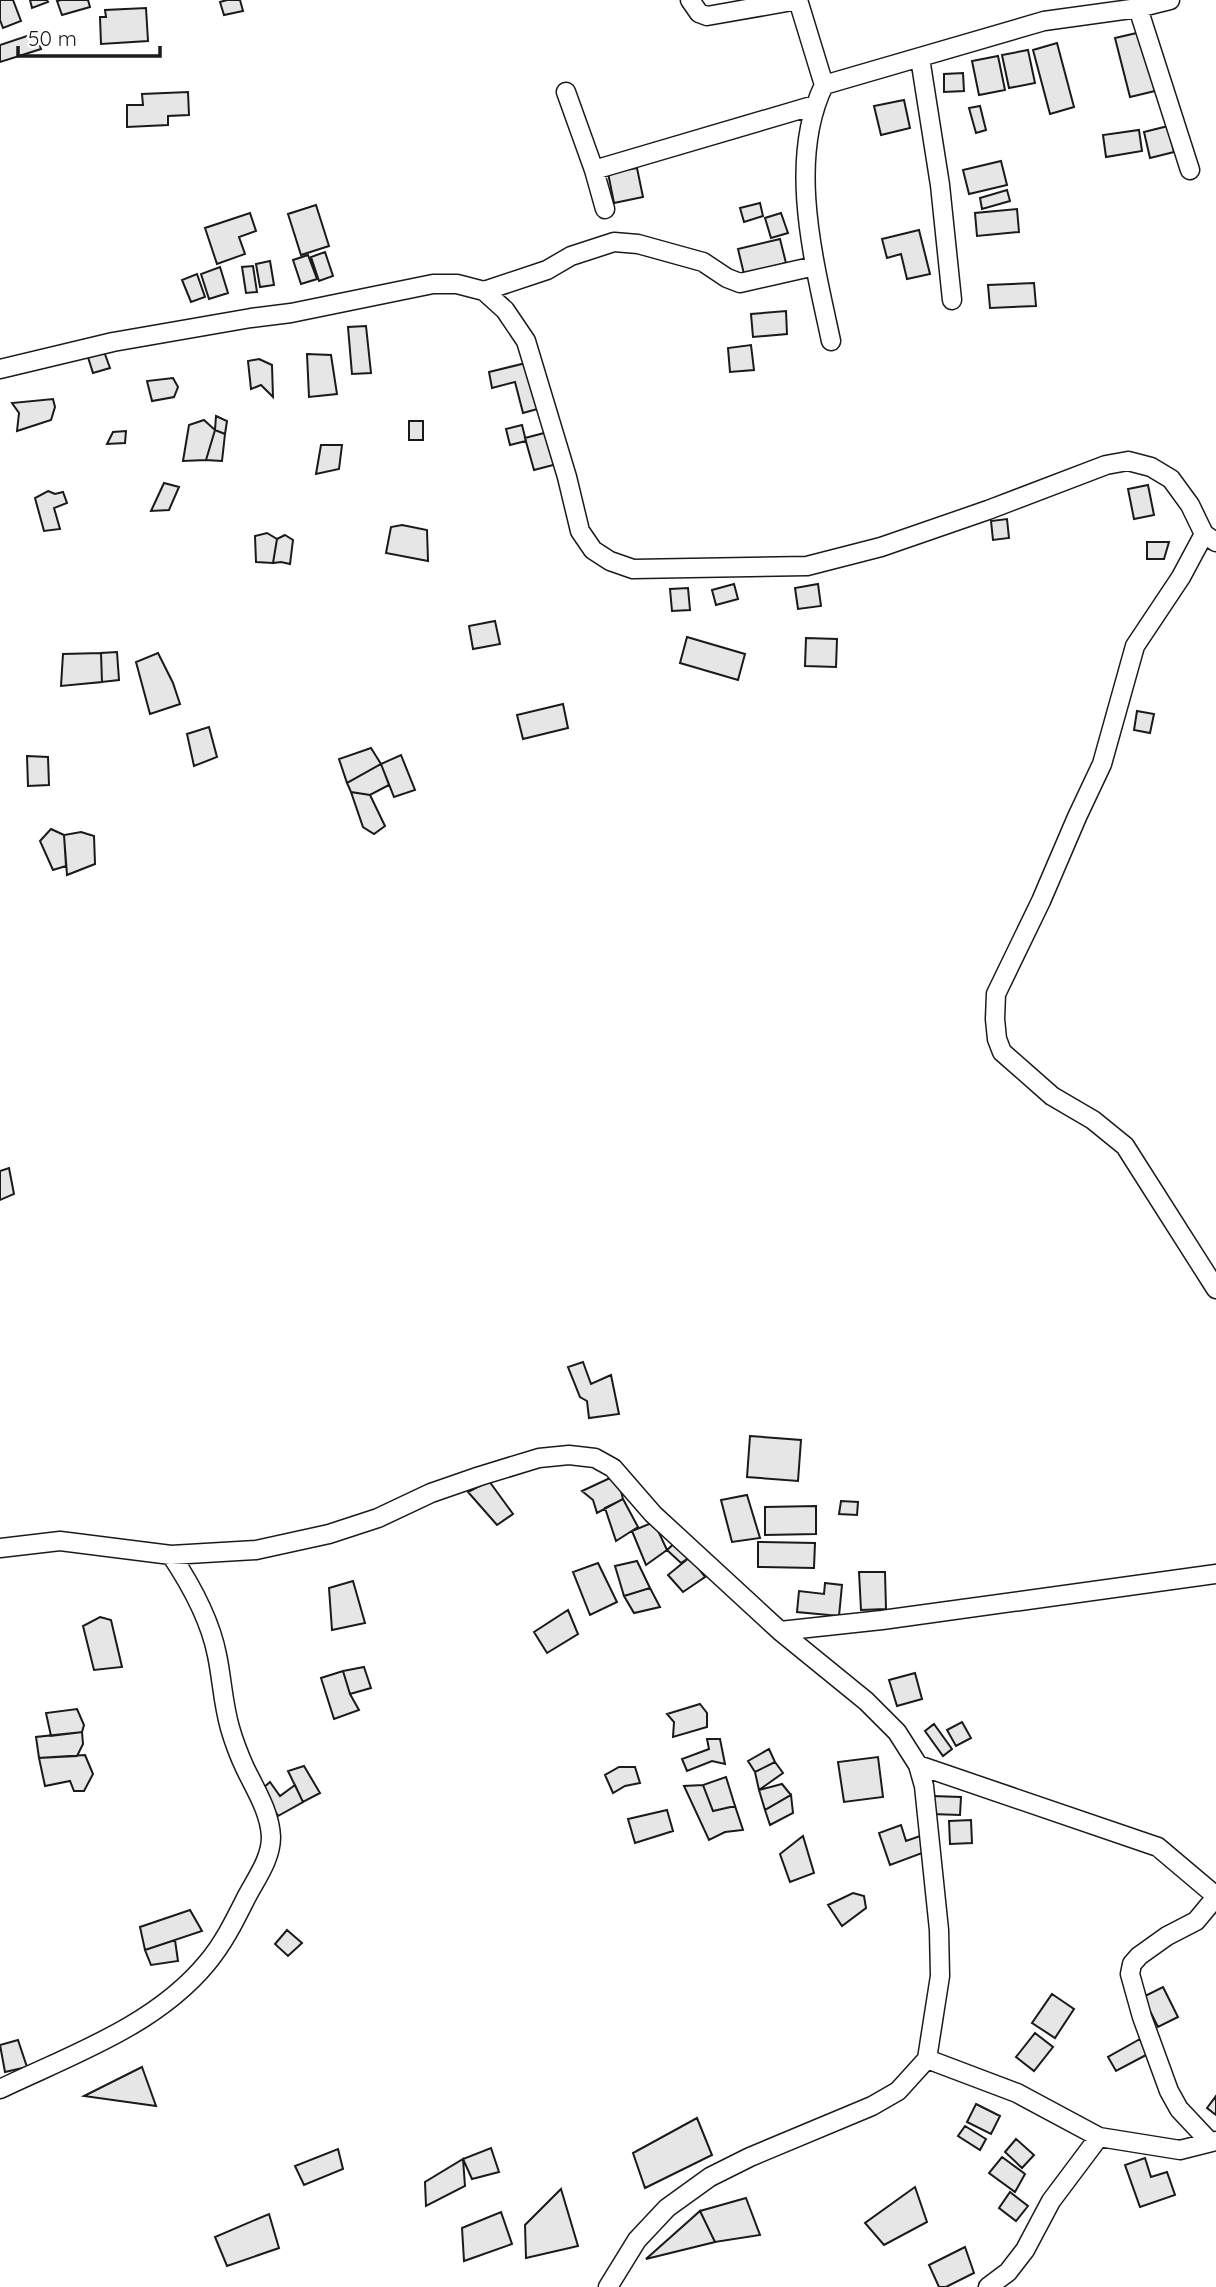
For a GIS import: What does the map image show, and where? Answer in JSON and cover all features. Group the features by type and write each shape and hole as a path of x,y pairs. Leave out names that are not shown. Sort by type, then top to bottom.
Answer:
{"street":[{"path":"690,0 699,13 707,16 798,0 824,85 814,105 809,126 806,196 815,267 831,341"},
{"path":"824,85 1044,21 1138,8 1170,0"},
{"path":"1138,8 1190,170"},
{"path":"920,58 940,185 952,300"},
{"path":"566,92 605,209"},
{"path":"594,170 814,105"},
{"path":"484,291 547,270 578,253 614,242 638,244 703,262 740,283 815,267"},
{"path":"0,369 113,342 291,313 433,284 457,284 484,291 505,310 526,341 567,477 580,531 593,550 610,561 633,569 807,566 881,547 1106,465 1128,461 1151,467 1171,479 1210,538 1135,646 1102,764 996,994 995,1019 997,1039 1002,1052 1052,1096 1093,1120 1125,1146 1216,1289"},
{"path":"0,1548 60,1541 171,1555 256,1550 329,1534 378,1518 431,1493 539,1458 569,1455 595,1458 613,1468 653,1514 780,1631 866,1701 897,1732 918,1765 928,1814 940,1976 926,2059 898,2091 872,2106 750,2157 699,2185 667,2208 637,2240 608,2287"},
{"path":"0,2088 112,2035 177,1995 207,1963 227,1934 267,1859 271,1839 269,1819 234,1742 211,1631 191,1584 171,1555"},
{"path":"780,1631 882,1620 1216,1574"},
{"path":"918,1765 1158,1847 1216,1896 1196,1922 1167,1936 1139,1956 1132,1964 1130,1974 1142,2017 1169,2091 1179,2109 1213,2141"},
{"path":"926,2059 1017,2093 1099,2137 1180,2150 1213,2141"},
{"path":"988,2287 1008,2272 1025,2250 1051,2201 1099,2137"}],"building":[{"path":"0,0 13,0 21,21 3,28 0,20"},
{"path":"30,0 47,0 48,2 32,8"},
{"path":"88,0 90,7 62,15 57,1"},
{"path":"240,0 243,11 224,15 220,2"},
{"path":"146,8 148,41 101,44 100,17 106,17 105,10"},
{"path":"1141,32 1155,91 1130,97 1115,38"},
{"path":"36,33 41,49 0,62 0,45"},
{"path":"1057,43 1074,107 1050,114 1033,50"},
{"path":"1028,50 1035,83 1009,88 1002,55"},
{"path":"998,56 1005,90 979,95 972,61"},
{"path":"963,73 964,91 944,92 944,74"},
{"path":"188,92 189,115 168,116 168,125 127,127 127,105 143,105 142,94"},
{"path":"904,100 910,128 881,135 874,106"},
{"path":"980,106 986,130 976,133 969,108"},
{"path":"1168,126 1174,152 1150,158 1144,132"},
{"path":"1139,130 1142,151 1106,157 1103,135"},
{"path":"1001,161 1007,185 969,194 963,170"},
{"path":"637,168 643,197 614,203 608,173"},
{"path":"1007,190 1010,201 982,209 980,198"},
{"path":"760,203 763,216 744,222 740,208"},
{"path":"316,205 329,246 301,255 288,214"},
{"path":"1017,209 1019,232 977,236 975,213"},
{"path":"250,213 256,231 239,237 245,254 217,264 205,228"},
{"path":"781,213 788,233 771,238 765,218"},
{"path":"919,230 930,274 907,279 901,254 887,258 882,239"},
{"path":"780,239 786,263 744,274 738,249"},
{"path":"325,252 333,276 319,281 311,257"},
{"path":"308,255 317,279 301,284 293,260"},
{"path":"270,261 274,285 260,287 256,264"},
{"path":"253,266 257,292 246,293 242,267"},
{"path":"220,267 228,293 209,299 201,274"},
{"path":"197,274 205,297 191,302 182,280"},
{"path":"1034,283 1036,306 990,308 988,285"},
{"path":"786,311 787,334 753,337 751,314"},
{"path":"366,326 371,373 352,374 348,327"},
{"path":"751,345 754,370 730,372 728,348"},
{"path":"102,346 110,368 93,373 86,351"},
{"path":"307,354 331,355 337,394 309,397"},
{"path":"259,359 272,365 273,397 261,385 251,389 248,361"},
{"path":"530,362 541,408 523,413 515,382 492,388 489,372"},
{"path":"173,378 178,387 174,397 152,401 147,381"},
{"path":"53,399 55,407 51,420 17,431 19,413 12,403"},
{"path":"216,416 227,421 225,434 215,430"},
{"path":"204,420 215,430 206,460 183,461 189,425"},
{"path":"409,421 423,421 423,440 409,440"},
{"path":"522,425 526,441 510,445 506,429"},
{"path":"215,430 225,434 222,461 206,460"},
{"path":"126,431 125,443 107,444 113,432"},
{"path":"548,432 557,464 534,470 525,438"},
{"path":"321,445 342,445 339,469 316,474"},
{"path":"164,483 179,487 169,510 151,511"},
{"path":"1148,485 1154,515 1134,519 1128,489"},
{"path":"48,491 55,494 63,492 67,503 54,508 60,529 44,531 35,498"},
{"path":"1007,519 1009,538 993,540 991,521"},
{"path":"402,525 427,530 428,561 386,553 391,527"},
{"path":"267,533 277,539 273,563 256,562 255,536"},
{"path":"285,535 293,540 290,564 273,563 277,539"},
{"path":"1147,542 1169,542 1164,559 1147,559"},
{"path":"734,584 738,599 716,605 712,590"},
{"path":"818,584 821,606 798,609 795,588"},
{"path":"688,588 690,610 672,611 670,589"},
{"path":"495,621 500,644 473,649 469,626"},
{"path":"687,637 745,654 738,680 680,663"},
{"path":"806,638 837,639 836,667 805,666"},
{"path":"117,652 119,680 102,682 101,653"},
{"path":"101,653 102,682 61,686 63,654"},
{"path":"158,653 180,704 150,714 136,662"},
{"path":"563,704 568,728 523,739 517,715"},
{"path":"1137,711 1154,714 1150,733 1134,730"},
{"path":"209,727 217,757 194,766 187,734"},
{"path":"371,748 381,764 347,783 339,759"},
{"path":"401,755 415,790 394,797 381,764"},
{"path":"27,756 48,757 49,785 28,786"},
{"path":"381,764 389,785 370,795 351,792 347,783"},
{"path":"351,792 370,795 385,826 374,834 363,827"},
{"path":"51,829 64,835 66,866 53,870 40,841"},
{"path":"81,832 94,836 95,864 67,875 64,835"},
{"path":"9,1168 14,1194 0,1200 0,1171"},
{"path":"583,1362 591,1384 611,1375 619,1414 589,1418 587,1401 580,1397 568,1367"},
{"path":"750,1436 801,1440 798,1481 747,1477"},
{"path":"610,1478 620,1487 623,1499 597,1513 593,1500 582,1491"},
{"path":"489,1481 513,1514 497,1525 468,1492"},
{"path":"747,1495 760,1538 732,1542 721,1500"},
{"path":"623,1499 638,1527 616,1541 605,1508"},
{"path":"841,1501 858,1502 857,1515 839,1514"},
{"path":"816,1506 816,1534 765,1535 765,1507"},
{"path":"654,1522 667,1550 646,1565 632,1531"},
{"path":"677,1541 690,1557 681,1563 667,1550"},
{"path":"758,1542 815,1543 814,1568 758,1567"},
{"path":"690,1557 705,1577 683,1592 668,1575"},
{"path":"637,1561 650,1588 624,1596 615,1566"},
{"path":"598,1563 617,1602 590,1615 573,1572"},
{"path":"859,1572 885,1572 886,1609 861,1610"},
{"path":"353,1581 365,1623 332,1630 329,1588"},
{"path":"825,1583 842,1585 839,1616 797,1612 799,1591 824,1594"},
{"path":"650,1588 660,1607 634,1613 624,1596"},
{"path":"568,1610 578,1634 547,1653 534,1632"},
{"path":"100,1617 111,1620 122,1667 94,1670 83,1626"},
{"path":"364,1667 371,1688 350,1694 343,1671"},
{"path":"343,1671 350,1694 359,1710 334,1719 321,1678"},
{"path":"915,1673 922,1699 897,1706 889,1680"},
{"path":"700,1704 707,1713 707,1727 673,1737 674,1722 667,1714"},
{"path":"77,1709 84,1725 82,1732 51,1736 46,1713"},
{"path":"962,1722 971,1738 956,1746 947,1730"},
{"path":"934,1724 952,1749 943,1756 925,1731"},
{"path":"82,1732 83,1744 77,1756 39,1758 36,1737"},
{"path":"707,1739 720,1739 725,1764 712,1761 687,1771 682,1759 709,1749"},
{"path":"769,1749 775,1762 755,1772 748,1761"},
{"path":"85,1755 93,1774 84,1791 74,1791 70,1781 45,1786 39,1758"},
{"path":"878,1757 883,1797 844,1802 838,1762"},
{"path":"775,1762 783,1773 759,1790 755,1772"},
{"path":"304,1766 320,1793 303,1802 288,1771"},
{"path":"619,1767 635,1767 640,1783 625,1786 613,1793 605,1775"},
{"path":"726,1777 735,1806 713,1811 703,1785"},
{"path":"270,1782 280,1796 295,1785 303,1802 278,1816 262,1789"},
{"path":"782,1784 791,1795 765,1810 759,1790"},
{"path":"703,1785 713,1811 735,1806 743,1830 725,1832 709,1840 684,1786"},
{"path":"791,1795 793,1813 770,1825 765,1810"},
{"path":"932,1796 961,1797 960,1815 931,1814"},
{"path":"667,1810 673,1831 635,1843 628,1819"},
{"path":"971,1820 972,1843 950,1844 949,1821"},
{"path":"901,1825 906,1841 920,1836 925,1852 890,1865 879,1833"},
{"path":"803,1836 814,1873 790,1882 780,1854"},
{"path":"853,1893 864,1896 866,1908 842,1926 828,1905"},
{"path":"190,1910 202,1931 145,1950 140,1927"},
{"path":"287,1930 302,1943 288,1956 275,1944"},
{"path":"175,1940 178,1961 151,1965 145,1950"},
{"path":"1163,1987 1178,2017 1158,2027 1143,1997"},
{"path":"1052,1994 1074,2009 1055,2038 1032,2023"},
{"path":"1035,2033 1053,2047 1034,2071 1016,2057"},
{"path":"1140,2039 1148,2054 1116,2071 1108,2057"},
{"path":"18,2040 27,2067 5,2072 0,2045"},
{"path":"142,2067 156,2106 84,2096"},
{"path":"1216,2096 1216,2115 1207,2108"},
{"path":"976,2104 1000,2116 991,2134 967,2122"},
{"path":"697,2118 712,2155 645,2188 633,2153"},
{"path":"965,2126 986,2139 980,2150 958,2136"},
{"path":"1016,2139 1034,2155 1022,2168 1005,2152"},
{"path":"491,2148 499,2172 472,2179 463,2159"},
{"path":"338,2149 343,2169 304,2185 295,2166"},
{"path":"1002,2157 1025,2174 1015,2192 989,2173"},
{"path":"1145,2158 1151,2177 1167,2172 1175,2195 1140,2207 1125,2165"},
{"path":"463,2159 465,2186 426,2206 425,2182"},
{"path":"915,2187 927,2222 884,2245 865,2223"},
{"path":"561,2189 578,2246 526,2258 525,2225"},
{"path":"1010,2192 1028,2206 1016,2221 999,2208"},
{"path":"746,2198 760,2235 715,2242 700,2211"},
{"path":"700,2211 715,2242 646,2259"},
{"path":"501,2212 512,2244 464,2261 462,2228"},
{"path":"269,2214 279,2248 227,2266 215,2237"},
{"path":"965,2247 974,2273 946,2287 939,2287 929,2265"}]}
